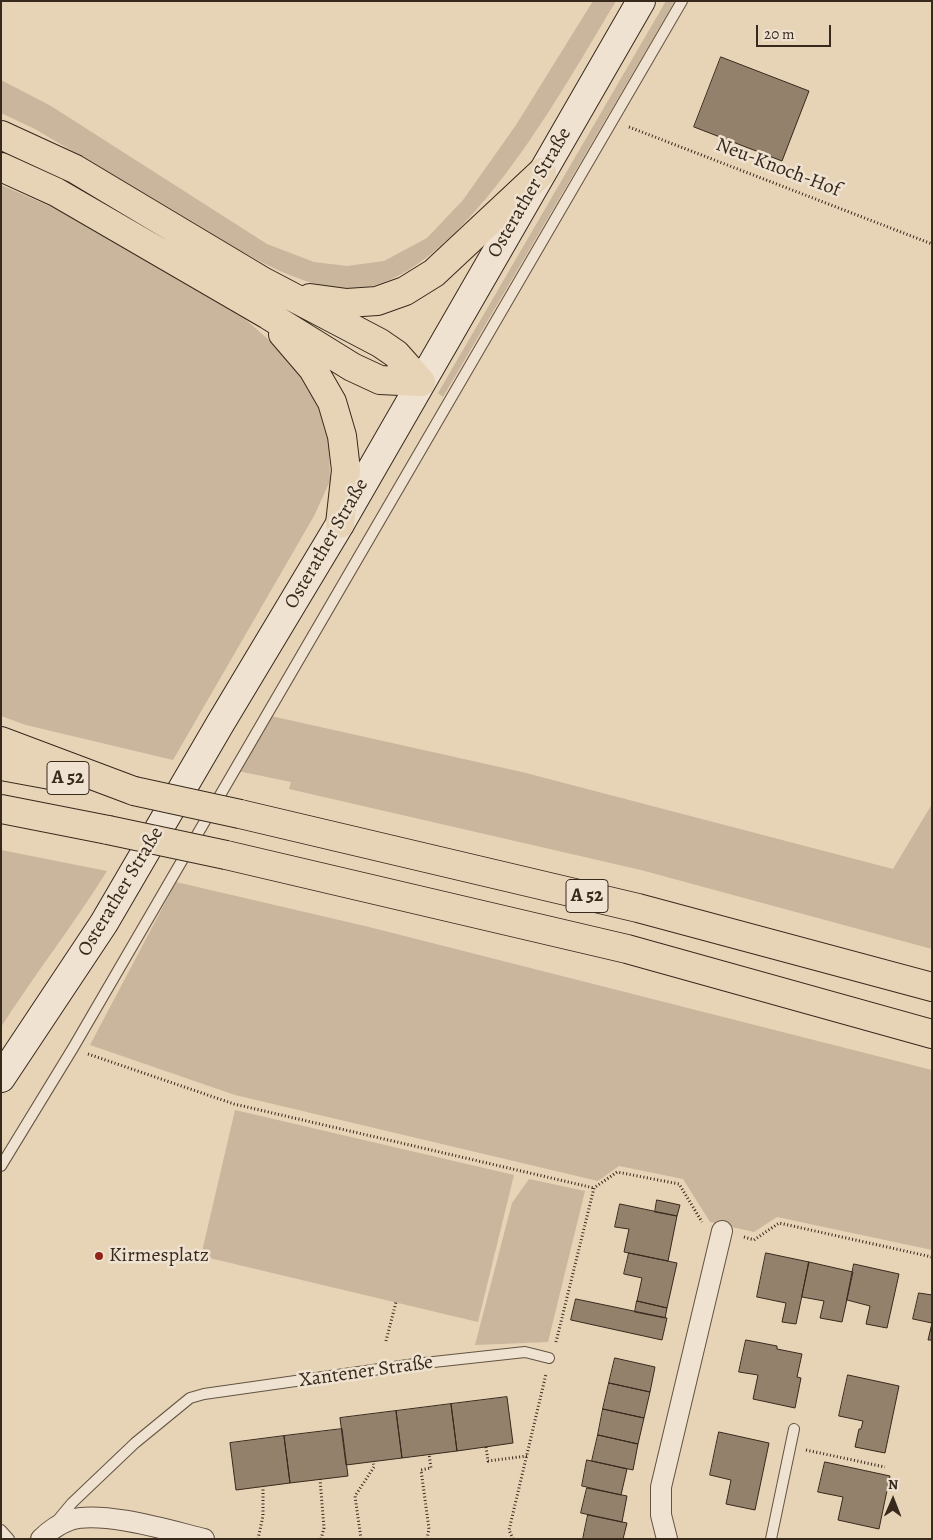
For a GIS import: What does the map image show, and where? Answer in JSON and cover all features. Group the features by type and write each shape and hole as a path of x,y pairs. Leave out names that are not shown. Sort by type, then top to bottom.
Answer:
{"highway":[{"path":"1,135 75,169 264,282 380,343 396,354 421,382"},
{"path":"1,167 56,192 352,367 380,380 421,382"},
{"path":"264,282 311,298 347,303 377,301 406,291 434,273 542,172"},
{"path":"268,316 313,369 332,402 342,436 346,470 340,524"},
{"path":"1,741 134,791"},
{"name":"A 52","path":"1,766 134,791 240,814 638,908 932,987"},
{"name":"A 52","path":"1,809 226,855 627,949 932,1034"}],"main road":[{"name":"Osterather Straße","path":"1,1078 104,924 220,724 340,524 641,1"}],"street":[{"path":"667,1539 661,1515 661,1487 722,1232"},
{"name":"Xantener Straße","path":"46,1534 71,1520 93,1517 117,1519 204,1539"}],"lane":[{"path":"1,1166 73,1048 682,1"},
{"name":"Xantener Straße","path":"46,1534 72,1503 135,1443 190,1398 204,1394 424,1363 525,1352 549,1358"},
{"path":"771,1539 794,1429"},
{"path":"1,1530 8,1539"}],"path":[{"name":"Neu-Knoch-Hof","path":"613,121 932,244"},
{"path":"73,1048 234,1104 594,1188"},
{"path":"513,1539 509,1530 549,1358 556,1343 594,1188 617,1172 679,1184 705,1227 722,1232 754,1240 779,1223 932,1257"},
{"path":"386,1341 396,1302"},
{"path":"486,1447 488,1461 527,1456"},
{"path":"790,1447 885,1467"},
{"path":"427,1539 429,1529 421,1470 431,1468 429,1454"},
{"path":"361,1539 355,1496 374,1467 373,1461"},
{"path":"320,1479 324,1528 321,1539"},
{"path":"258,1539 263,1516 264,1487"}],"shaded area":[{"path":"593,1 616,1 537,129 503,177 466,221 427,257 387,281 346,289 304,281 262,262 35,129 1,113 1,80 51,106 267,244 314,262 347,266 384,261 427,238 463,200 516,125"},
{"path":"666,1 675,1 443,397 438,393"},
{"path":"1,185 54,208 245,319 285,354 305,380 319,410 329,444 330,481 314,516 173,760 26,725 1,716"},
{"path":"271,716 522,772 893,869 932,804 932,949 641,870 289,789 291,782 238,771"},
{"path":"1,850 107,871 1,1027"},
{"path":"176,882 369,927 932,1070 932,1250 777,1217 754,1232 710,1222 683,1179 619,1166 598,1181 235,1095 90,1045"},
{"path":"235,1110 514,1175 478,1322 201,1256"},
{"path":"529,1179 585,1191 548,1342 475,1345 512,1203"}],"building":[{"path":"721,57 809,91 782,161 694,127"},
{"path":"657,1200 680,1205 677,1216 655,1212"},
{"path":"620,1204 677,1216 668,1261 624,1252 629,1229 615,1227"},
{"path":"629,1253 677,1263 667,1308 637,1301 642,1278 624,1274"},
{"path":"766,1253 809,1262 796,1324 782,1322 786,1303 757,1297"},
{"path":"809,1262 853,1272 842,1322 820,1318 824,1301 802,1297"},
{"path":"854,1264 899,1274 887,1328 866,1324 870,1306 847,1300"},
{"path":"919,1293 932,1295 932,1323 913,1319"},
{"path":"576,1299 667,1318 662,1340 571,1320"},
{"path":"637,1301 667,1308 665,1318 635,1312"},
{"path":"932,1323 932,1340 928,1340"},
{"path":"746,1340 777,1346 777,1349 802,1354 797,1377 801,1378 795,1408 753,1399 758,1375 739,1372"},
{"path":"615,1358 655,1367 650,1392 609,1383"},
{"path":"848,1375 899,1386 885,1453 855,1447 863,1421 839,1416"},
{"path":"609,1383 650,1392 644,1418 603,1409"},
{"path":"507,1397 513,1443 457,1451 451,1404"},
{"path":"451,1404 457,1451 402,1458 396,1411"},
{"path":"603,1409 644,1418 638,1444 598,1435"},
{"path":"396,1411 402,1458 346,1465 340,1418"},
{"path":"342,1429 348,1476 290,1483 284,1436"},
{"path":"719,1432 769,1443 755,1510 726,1504 731,1480 710,1475"},
{"path":"598,1435 638,1444 633,1470 592,1461"},
{"path":"284,1436 290,1483 236,1490 230,1443"},
{"path":"587,1460 627,1469 621,1495 582,1486"},
{"path":"825,1462 890,1476 879,1529 838,1520 843,1497 818,1492"},
{"path":"587,1488 627,1496 622,1522 581,1513"},
{"path":"588,1515 627,1523 623,1539 583,1539"}],"place":[{"name":"Kirmesplatz","path":"99,1256"}]}
